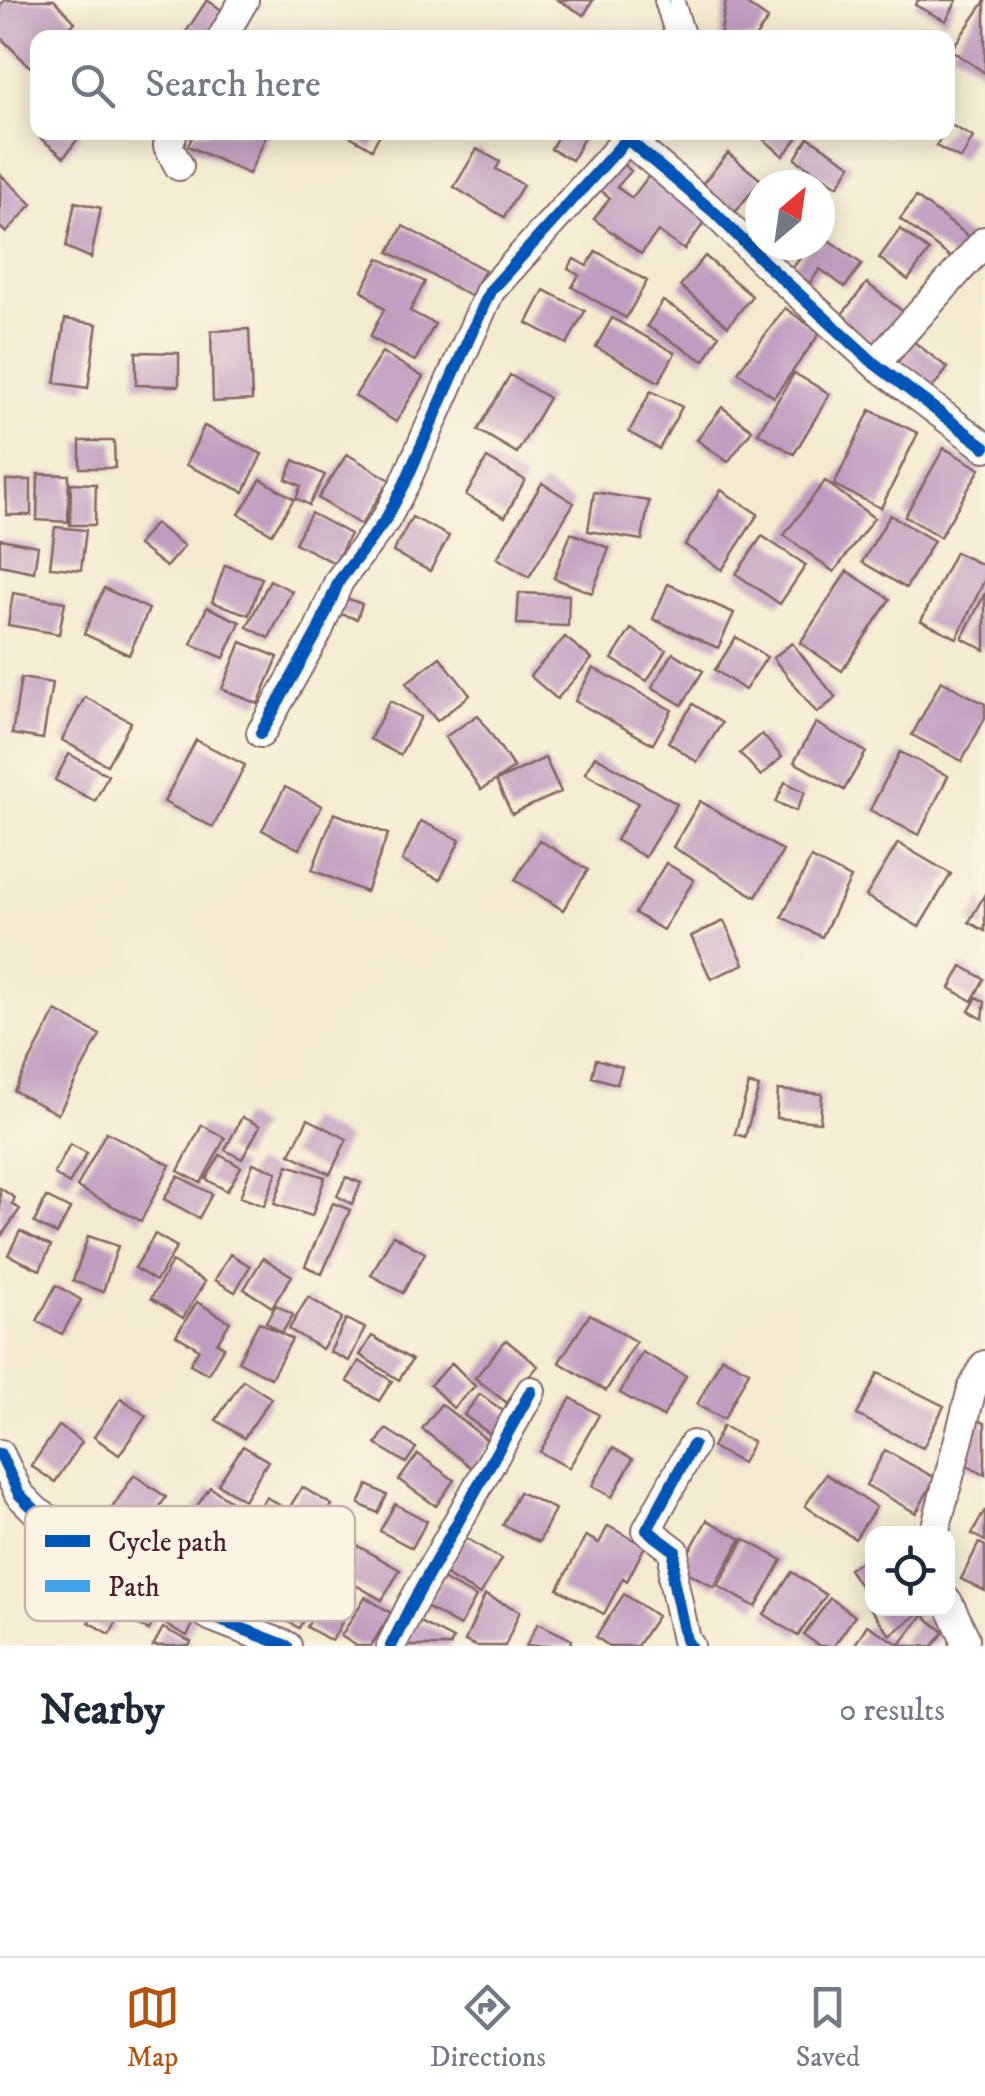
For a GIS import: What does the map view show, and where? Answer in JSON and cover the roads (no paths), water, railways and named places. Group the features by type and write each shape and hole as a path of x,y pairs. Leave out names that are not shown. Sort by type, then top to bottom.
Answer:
{"street":[{"path":"227,30 244,0"},
{"path":"670,0 679,30"},
{"path":"170,140 168,146 179,166"},
{"path":"261,733 318,631 339,580 386,519 406,483 490,291 626,140"},
{"path":"634,140 876,364 985,448"},
{"path":"876,364 985,241"},
{"path":"937,1526 981,1384"},
{"path":"391,1646 532,1391"},
{"path":"690,1646 674,1578 675,1551 647,1530 693,1445"},
{"path":"0,1454 19,1494 31,1506"},
{"path":"955,1616 965,1638 964,1646"},
{"path":"222,1621 287,1646"}]}
